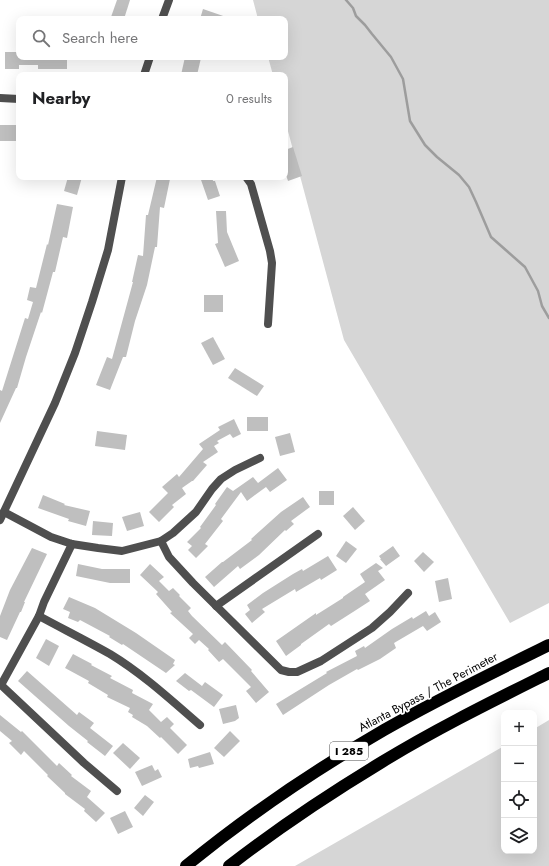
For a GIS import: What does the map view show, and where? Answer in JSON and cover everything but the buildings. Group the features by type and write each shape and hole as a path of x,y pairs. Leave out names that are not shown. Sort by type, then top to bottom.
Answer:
{"highway":[{"name":"Atlanta Bypass / The Perimeter","path":"186,866 265,806 326,765 385,730 442,699 549,645"},
{"name":"I 285","path":"229,866 310,807 377,765 449,724 544,676"}],"street":[{"path":"163,16 169,0"},
{"path":"145,72 149,60"},
{"path":"0,98 16,98"},
{"path":"0,520 54,403 77,345 108,250 121,180"},
{"path":"248,180 251,184 272,263 268,324"},
{"path":"4,512 51,537 72,544 122,551 161,541 173,533 196,512 221,479 235,470 260,458"},
{"path":"216,606 318,534"},
{"path":"161,541 169,557 193,583 282,670 289,672 297,672 321,661 372,628 408,593"},
{"path":"72,544 44,602 39,616 1,685 84,763 117,791"},
{"path":"39,616 110,654 136,672 200,726"}],"shaded area":[{"path":"253,0 549,0 549,603 510,623 344,340 288,131 288,72 272,72 269,60 288,60 288,16 257,16"},
{"path":"549,720 549,866 295,866 501,748 501,854 537,854 537,727"}],"waterway":[{"path":"346,0 353,8 356,16 391,57 403,79 410,121 425,145 459,175 469,187 491,237 525,267 538,291 542,306 549,318"}]}
